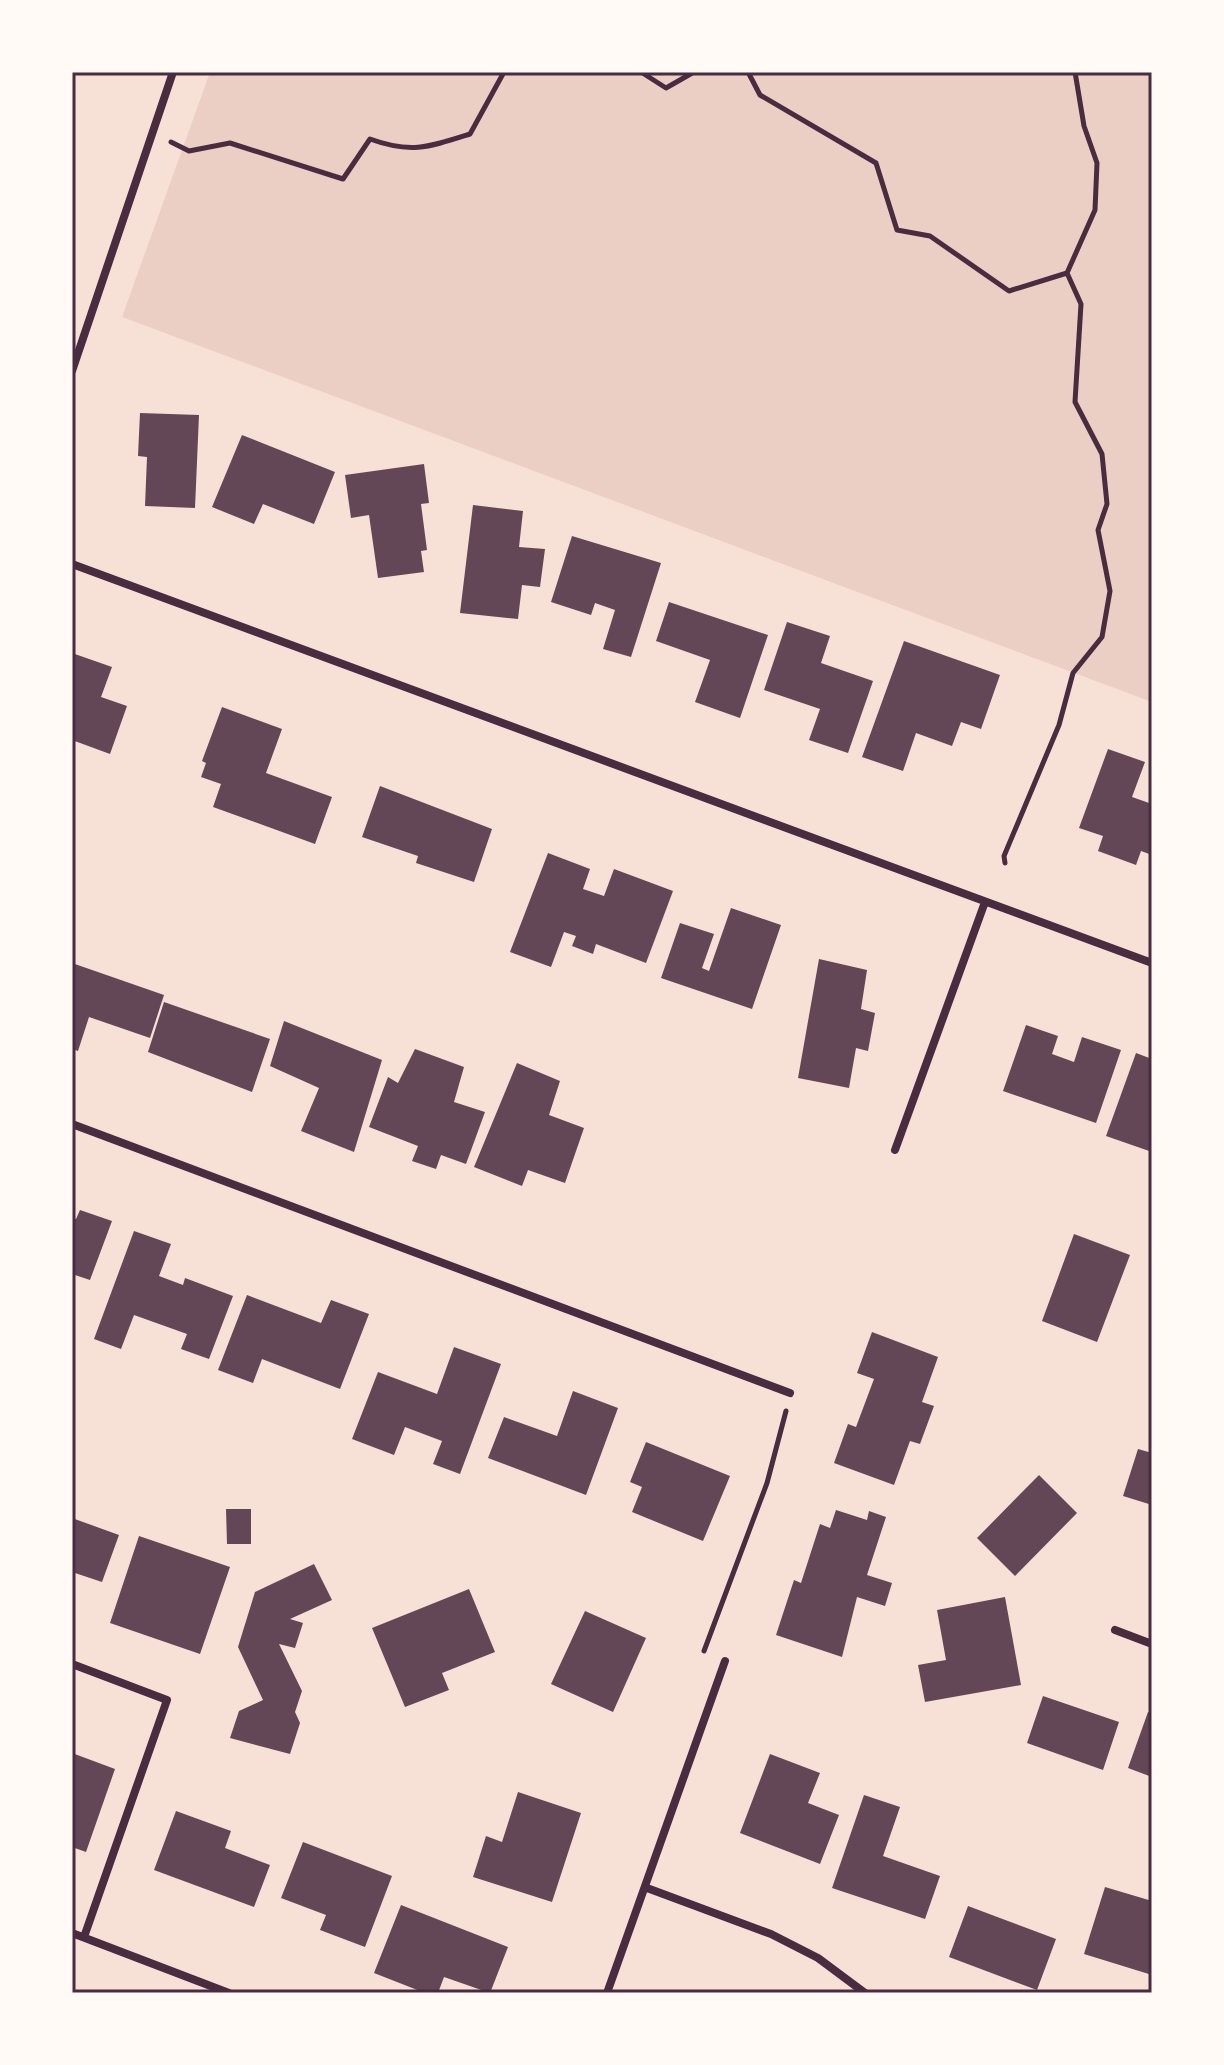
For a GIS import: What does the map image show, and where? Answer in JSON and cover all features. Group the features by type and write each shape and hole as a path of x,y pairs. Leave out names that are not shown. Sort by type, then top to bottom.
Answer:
{"street":[{"path":"72,371 173,72"},
{"path":"72,564 1152,963"},
{"path":"895,1150 985,902"},
{"path":"72,1124 790,1393"},
{"path":"1115,1630 1152,1644"},
{"path":"607,1993 647,1888 725,1661"},
{"path":"72,1664 167,1700 84,1937"},
{"path":"647,1888 771,1934 818,1958 865,1993"},
{"path":"72,1933 229,1993"}],"path":[{"path":"152,133 189,151 230,143 343,179 370,139 399,150 435,145 470,134 504,72"},
{"path":"641,72 666,88 694,72"},
{"path":"748,72 760,95 876,163 897,230 930,236 1009,291 1067,273"},
{"path":"1005,863 1004,856 1059,725 1073,673 1102,637 1110,591 1098,530 1107,504 1102,454 1075,402 1081,304 1067,273 1095,210 1097,163 1084,126 1075,72"},
{"path":"725,1661 703,1652 767,1483 790,1393"}],"shaded area":[{"path":"210,72 1152,72 1152,702 122,317"}],"building":[{"path":"140,413 199,415 195,508 145,506 147,457 138,456"},
{"path":"242,435 335,472 314,524 263,504 254,524 212,507"},
{"path":"424,464 429,503 421,504 427,550 421,551 424,572 378,578 369,515 351,518 345,475"},
{"path":"473,505 523,511 519,547 545,549 540,587 522,585 518,619 460,613"},
{"path":"572,536 661,563 631,657 603,649 615,610 595,603 591,615 551,602"},
{"path":"669,602 768,635 740,718 695,702 710,660 656,641"},
{"path":"787,622 830,636 821,663 873,681 848,753 809,740 820,709 764,690"},
{"path":"904,641 1000,675 981,729 961,722 952,746 916,733 903,771 862,757"},
{"path":"72,653 112,667 101,697 127,706 110,754 72,740"},
{"path":"222,707 282,729 266,773 332,797 315,844 213,807 221,784 201,777 206,763 202,761"},
{"path":"1108,749 1145,762 1132,797 1152,804 1152,855 1141,851 1136,865 1098,851 1103,836 1079,828"},
{"path":"380,786 492,829 474,882 416,863 418,856 362,837"},
{"path":"548,853 590,869 583,889 604,896 614,869 673,891 646,963 596,944 593,954 572,946 576,936 564,932 551,967 510,952"},
{"path":"731,908 781,925 752,1009 661,978 680,923 714,934 702,968 709,971"},
{"path":"819,959 867,970 861,1009 875,1013 868,1051 856,1048 849,1088 798,1078"},
{"path":"72,963 164,995 150,1038 89,1017 78,1051 72,1049"},
{"path":"164,1002 270,1039 252,1092 148,1052"},
{"path":"284,1021 382,1060 354,1152 301,1131 319,1088 270,1066"},
{"path":"1026,1025 1058,1036 1052,1054 1074,1062 1082,1037 1121,1050 1096,1123 1003,1091"},
{"path":"415,1049 464,1067 454,1102 485,1112 466,1164 441,1155 436,1169 412,1161 418,1146 369,1127 388,1077 398,1083"},
{"path":"1136,1053 1152,1059 1152,1152 1106,1136"},
{"path":"517,1063 560,1081 549,1115 584,1128 565,1183 528,1170 522,1186 474,1167"},
{"path":"80,1210 112,1221 90,1280 72,1274 72,1218 76,1219"},
{"path":"134,1231 171,1244 159,1276 183,1285 185,1278 233,1296 209,1359 181,1349 187,1334 134,1315 121,1349 94,1339"},
{"path":"1074,1234 1130,1255 1097,1342 1042,1321"},
{"path":"247,1295 321,1323 331,1300 369,1314 340,1389 262,1359 253,1383 218,1370"},
{"path":"872,1332 938,1357 922,1402 934,1406 920,1444 910,1441 894,1485 834,1463 848,1424 856,1427 874,1379 857,1373"},
{"path":"454,1347 501,1364 460,1474 433,1464 442,1441 405,1427 394,1455 352,1439 378,1372 437,1394"},
{"path":"573,1391 618,1408 586,1495 488,1458 504,1417 557,1436"},
{"path":"646,1442 730,1476 703,1541 632,1512 642,1487 630,1482"},
{"path":"1138,1449 1152,1453 1152,1505 1123,1496"},
{"path":"1039,1475 1077,1513 1015,1576 977,1538"},
{"path":"226,1509 251,1509 251,1544 227,1544"},
{"path":"836,1510 867,1520 869,1511 886,1517 867,1575 892,1583 885,1606 857,1597 842,1657 776,1635 794,1580 801,1583 820,1524 830,1528"},
{"path":"72,1518 119,1535 102,1582 72,1572"},
{"path":"139,1536 230,1567 200,1654 110,1623"},
{"path":"314,1564 332,1600 290,1619 303,1623 295,1648 279,1644 302,1691 295,1712 300,1723 290,1754 230,1738 239,1711 263,1700 238,1647 255,1592"},
{"path":"469,1589 495,1652 442,1673 449,1690 405,1707 372,1628"},
{"path":"1005,1597 1021,1685 925,1702 918,1665 946,1660 937,1610"},
{"path":"585,1611 646,1638 613,1712 551,1684"},
{"path":"1043,1696 1119,1722 1103,1770 1027,1743"},
{"path":"1148,1712 1152,1713 1152,1777 1128,1768"},
{"path":"72,1753 115,1769 86,1852 72,1847"},
{"path":"770,1754 820,1773 808,1803 839,1815 820,1864 740,1833"},
{"path":"518,1792 581,1813 552,1902 473,1877 486,1836 502,1842"},
{"path":"864,1795 900,1807 883,1856 940,1876 925,1919 832,1888"},
{"path":"176,1811 231,1831 225,1848 270,1865 254,1907 154,1870"},
{"path":"303,1842 392,1876 365,1947 320,1930 326,1915 281,1898"},
{"path":"1105,1887 1152,1901 1152,1975 1084,1954"},
{"path":"401,1905 508,1947 490,1993 444,1977 438,1993 425,1993 374,1973"},
{"path":"968,1906 1056,1939 1037,1990 949,1957"}]}
